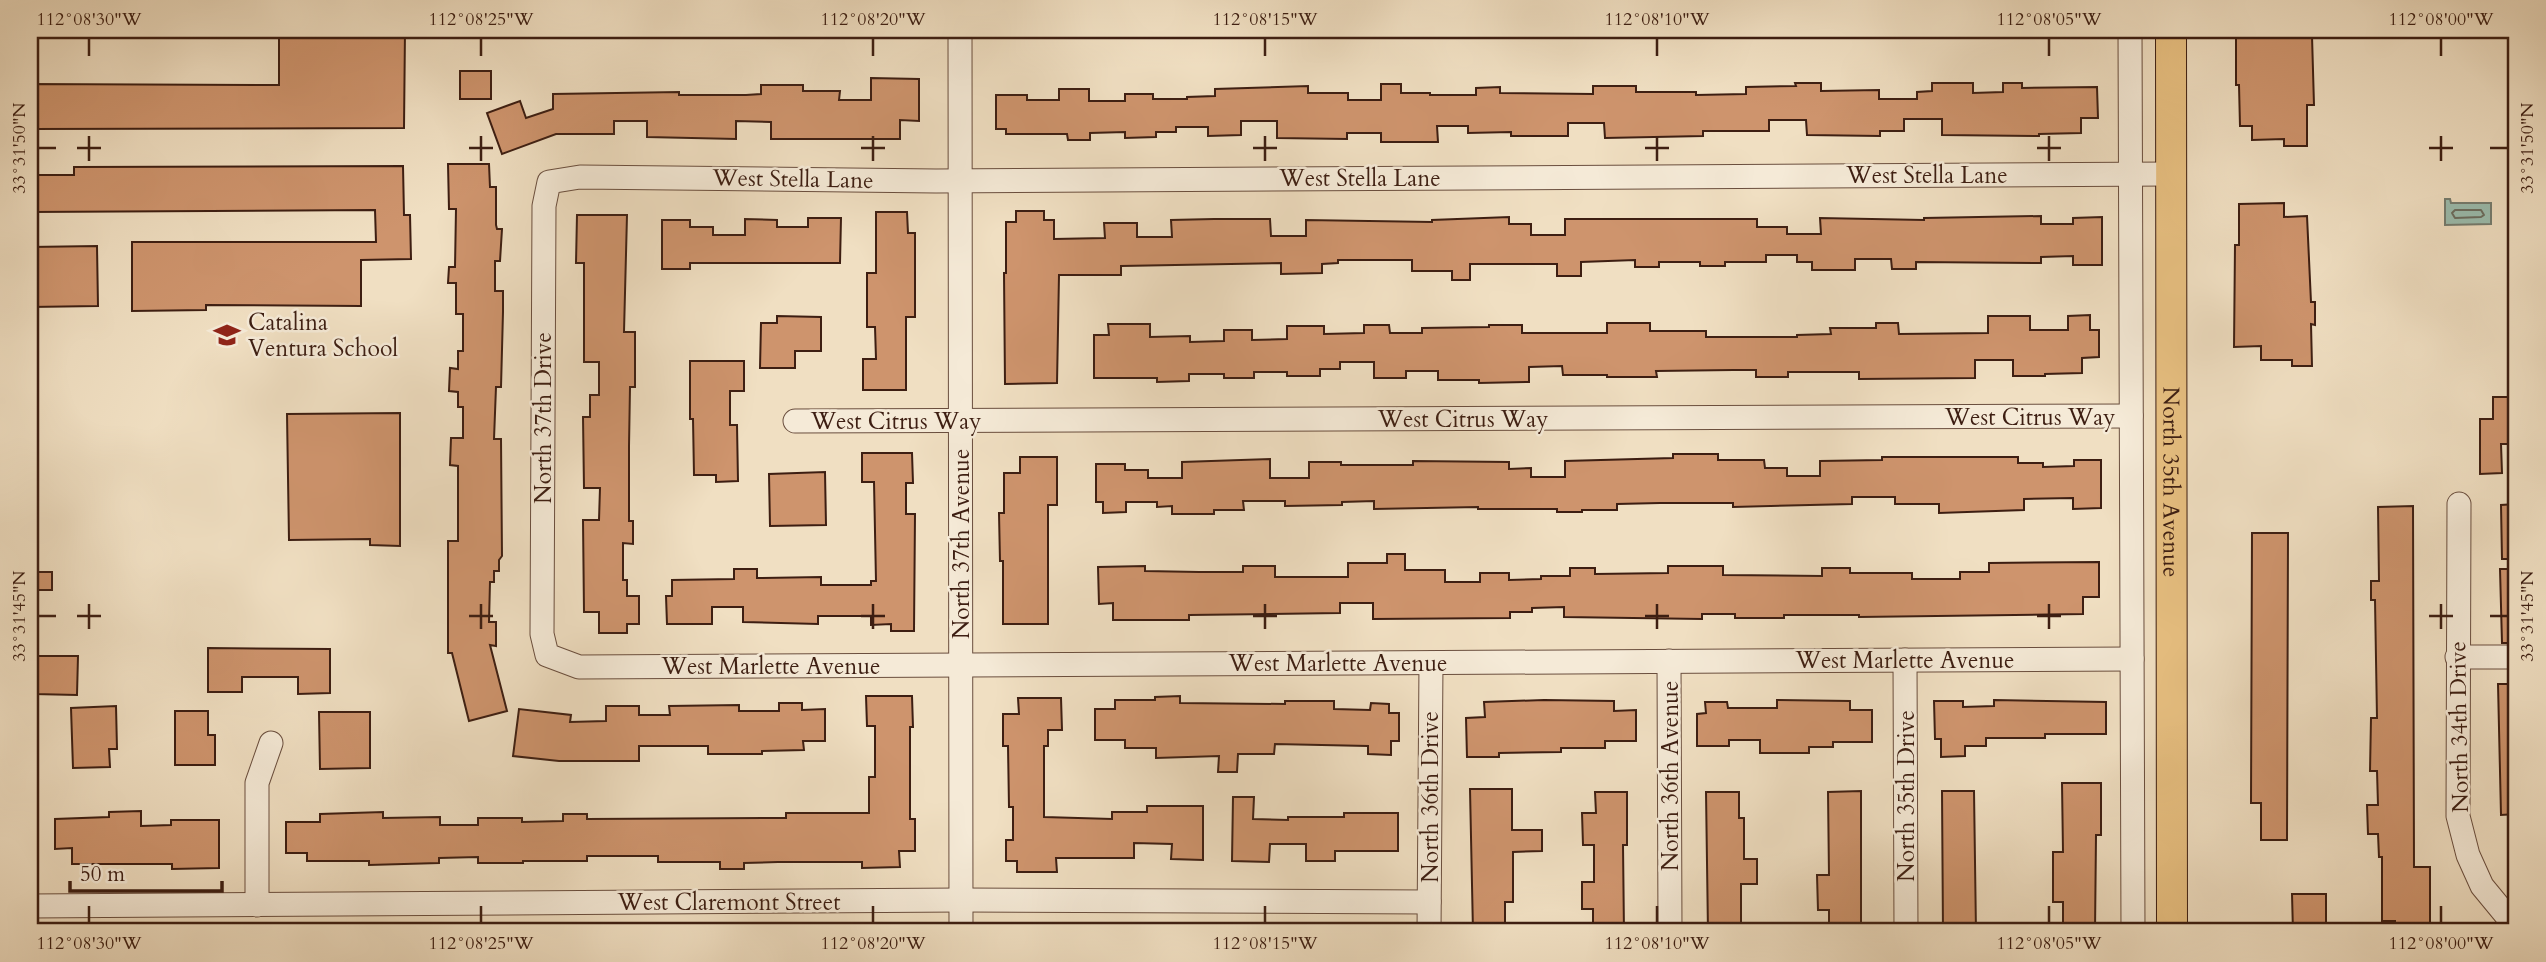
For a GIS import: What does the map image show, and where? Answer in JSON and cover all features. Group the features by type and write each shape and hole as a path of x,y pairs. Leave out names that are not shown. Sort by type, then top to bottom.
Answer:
{"main road":[{"name":"North 35th Avenue","path":"2171,30 2172,932"}],"street":[{"name":"North 37th Avenue","path":"960,30 961,932"},
{"name":"North 35th Avenue","path":"2130,30 2133,932"},
{"name":"West Stella Lane","path":"549,182 580,177 959,180 2171,174"},
{"name":"North 37th Drive","path":"547,655 542,634 544,206 549,182"},
{"name":"West Citrus Way","path":"795,421 2131,416"},
{"name":"North 34th Drive","path":"2459,504 2458,816 2468,855 2482,886 2509,922"},
{"name":"West Marlette Avenue","path":"547,655 579,667 2132,659"},
{"path":"2457,657 2516,657"},
{"name":"North 35th Drive","path":"1905,660 1906,932"},
{"name":"North 36th Avenue","path":"1669,662 1670,932"},
{"name":"North 36th Drive","path":"1429,932 1431,663"},
{"path":"257,905 257,783 271,743"},
{"name":"West Claremont Street","path":"30,906 962,900 1429,902"}],"water":[{"path":"2445,199 2450,199 2451,203 2491,203 2491,224 2445,225"}],"building":[{"path":"279,30 405,30 404,128 30,129 30,84 279,85"},
{"path":"2236,30 2290,30 2290,35 2312,36 2314,105 2307,105 2307,146 2284,146 2284,139 2252,140 2252,126 2240,126 2239,85 2236,85"},
{"path":"460,71 491,71 491,99 460,99"},
{"path":"871,78 919,79 919,121 900,120 900,139 771,139 771,122 736,121 736,139 647,137 647,121 614,121 614,134 556,134 502,154 487,113 520,101 526,118 553,109 553,94 679,92 679,95 746,95 761,94 761,85 803,85 803,91 840,91 839,100 871,100"},
{"path":"1795,83 1821,83 1821,91 1879,90 1879,99 1917,99 1917,92 1932,91 1932,83 1973,83 1973,93 2003,92 2003,83 2022,83 2022,88 2097,87 2098,118 2081,118 2081,133 2039,136 1942,135 1942,119 1904,119 1904,131 1880,131 1880,136 1807,135 1806,120 1769,120 1769,131 1703,131 1703,136 1605,138 1604,123 1568,123 1568,136 1511,136 1511,132 1468,133 1468,126 1437,126 1438,142 1381,142 1381,133 1347,133 1347,139 1277,138 1277,121 1241,121 1241,135 1208,136 1208,127 1176,127 1176,132 1156,132 1156,137 1125,138 1125,132 1090,133 1090,140 1068,140 1067,134 1006,134 1006,129 996,129 996,95 1027,95 1027,100 1059,100 1059,89 1089,89 1089,101 1125,101 1125,94 1153,94 1153,99 1187,99 1215,96 1215,89 1308,86 1308,93 1348,93 1348,100 1381,100 1381,84 1401,84 1401,93 1430,95 1476,95 1476,88 1500,87 1500,93 1593,94 1593,86 1636,86 1636,92 1696,92 1696,95 1746,94 1746,87 1796,86"},
{"path":"448,164 489,164 490,187 496,187 496,225 497,229 502,229 500,261 495,261 495,291 503,291 503,312 501,387 496,387 494,439 501,439 502,556 499,560 499,571 494,571 494,582 490,582 489,622 496,622 496,646 490,645 507,711 469,721 452,653 448,653 448,541 458,541 458,466 450,465 451,438 463,438 463,407 458,407 458,392 449,391 450,368 458,369 458,351 463,351 463,314 456,314 456,283 448,283 449,267 455,267 456,209 449,209"},
{"path":"403,166 404,215 410,215 411,259 361,260 361,306 206,305 206,310 132,311 132,242 376,242 375,210 30,212 30,175 74,175 74,167"},
{"path":"2284,203 2284,217 2307,216 2311,302 2315,302 2315,325 2311,324 2312,366 2292,366 2292,360 2261,360 2261,346 2234,347 2235,245 2239,245 2239,204"},
{"path":"1016,211 1044,211 1044,220 1054,220 1054,239 1105,238 1104,223 1137,223 1137,237 1172,237 1171,220 1214,219 1270,219 1271,236 1306,236 1306,220 1432,222 1509,217 1509,224 1531,224 1531,235 1565,235 1565,219 1757,219 1757,227 1787,227 1787,234 1821,234 1820,218 1924,220 2041,216 2041,224 2073,224 2073,218 2102,217 2102,265 2073,265 2073,256 2041,257 2041,263 1916,262 1916,269 1892,269 1891,259 1855,259 1855,270 1812,270 1812,262 1797,262 1797,255 1766,255 1766,262 1725,262 1725,266 1700,266 1700,262 1659,262 1659,267 1635,267 1635,260 1581,262 1581,276 1557,276 1557,264 1470,264 1470,280 1452,280 1452,271 1412,271 1412,260 1338,260 1338,263 1322,264 1322,273 1281,274 1281,263 1121,266 1121,275 1059,275 1057,383 1005,384 1006,222 1016,222"},
{"path":"876,212 907,212 908,233 915,233 915,317 906,317 906,390 863,390 863,359 876,359 875,327 867,327 867,273 876,273"},
{"path":"577,215 627,215 624,332 635,332 635,387 630,387 629,446 629,521 633,521 633,544 623,543 623,580 627,580 627,596 639,596 639,624 627,624 627,633 599,633 599,612 584,612 583,520 599,520 600,488 584,488 583,417 590,417 590,395 599,395 599,362 584,362 584,263 576,263"},
{"path":"808,218 841,218 840,263 690,263 690,269 662,269 662,220 690,220 690,227 713,227 713,235 745,235 745,219 777,220 777,227 808,227"},
{"path":"97,246 98,306 30,307 30,247"},
{"path":"2090,315 2090,330 2099,330 2099,357 2082,358 2082,373 2045,376 2013,376 2013,360 1975,360 1975,378 1859,379 1859,372 1788,372 1788,377 1756,377 1756,370 1656,371 1657,377 1607,377 1563,375 1562,366 1529,367 1529,382 1479,383 1479,380 1438,380 1438,371 1406,371 1406,378 1374,378 1374,362 1340,362 1340,369 1320,369 1320,376 1254,372 1254,378 1224,378 1224,374 1189,374 1189,381 1094,378 1094,335 1109,335 1108,324 1150,324 1150,337 1190,336 1190,342 1224,341 1224,330 1252,330 1252,340 1287,339 1287,326 1324,326 1324,334 1364,333 1364,325 1389,325 1390,333 1422,333 1422,328 1522,325 1522,333 1607,333 1607,323 1650,323 1650,331 1706,331 1706,337 1797,337 1831,334 1830,328 1876,328 1876,323 1898,323 1899,334 1988,333 1988,316 2030,316 2030,330 2068,330 2068,316"},
{"path":"777,316 821,317 821,351 795,351 795,368 760,368 761,323 777,323"},
{"path":"690,361 744,361 744,391 730,391 730,425 737,425 738,481 716,482 716,475 694,475"},
{"path":"2493,397 2516,397 2515,444 2501,444 2502,473 2480,474 2480,419 2493,419"},
{"path":"400,413 400,546 370,545 370,539 289,540 287,414"},
{"path":"862,453 912,453 913,483 906,483 906,514 915,514 914,631 891,631 891,624 871,625 871,616 818,616 818,624 743,622 743,607 712,607 712,624 667,624 666,596 672,596 672,580 734,579 734,569 757,569 757,578 821,577 821,585 871,585 871,581 876,581 874,482 862,482"},
{"path":"1673,454 1718,454 1718,460 1764,460 1765,468 1787,468 1787,476 1820,476 1820,461 1882,460 1882,457 2018,457 2018,463 2043,463 2043,467 2074,466 2074,460 2101,460 2101,508 2073,509 2073,498 2024,499 2024,510 1939,513 1939,504 1895,504 1895,497 1852,497 1852,504 1733,507 1733,503 1617,504 1617,510 1582,512 1478,507 1374,509 1374,501 1342,502 1342,505 1285,506 1285,501 1243,501 1244,510 1214,510 1214,514 1172,514 1172,506 1157,507 1157,502 1126,502 1126,512 1103,513 1103,502 1096,502 1096,464 1125,464 1125,470 1148,470 1148,478 1182,478 1182,462 1270,459 1270,478 1309,478 1309,462 1413,465 1413,461 1509,462 1509,469 1531,468 1531,477 1565,477 1565,461 1673,458"},
{"path":"1020,457 1057,457 1057,505 1048,505 1048,624 1003,624 1003,561 1000,561 999,513 1004,513 1004,473 1020,473"},
{"path":"825,472 826,525 770,526 769,474"},
{"path":"2516,504 2516,559 2502,559 2501,505"},
{"path":"2413,506 2414,867 2430,867 2430,932 2395,932 2395,921 2382,921 2382,857 2379,857 2378,834 2368,834 2367,805 2378,805 2377,771 2370,771 2371,718 2377,718 2375,600 2371,600 2371,581 2379,581 2378,507"},
{"path":"2252,533 2288,533 2287,840 2261,840 2261,803 2251,803"},
{"path":"1387,554 1405,554 1405,570 1445,570 1445,582 1480,582 1480,573 1509,573 1509,580 1570,576 1570,568 1595,568 1595,574 1668,573 1668,566 1723,566 1723,575 1822,576 1822,568 1850,568 1850,573 1912,573 1912,579 1960,579 1960,572 1989,572 1989,563 2099,562 2099,597 2083,597 2083,614 1859,617 1784,615 1784,618 1735,618 1735,614 1702,614 1702,619 1564,617 1564,607 1510,612 1510,618 1373,619 1373,603 1340,603 1340,613 1189,615 1189,620 1113,620 1113,603 1099,604 1098,567 1145,566 1145,571 1243,572 1243,566 1275,566 1275,577 1348,577 1348,563 1387,563"},
{"path":"2500,569 2516,569 2516,643 2502,643"},
{"path":"30,572 52,572 52,590 30,590"},
{"path":"208,648 330,649 330,693 298,694 298,677 242,677 242,692 208,692"},
{"path":"30,656 78,656 77,695 34,694 34,686 30,686"},
{"path":"2498,684 2516,684 2516,814 2501,815"},
{"path":"866,696 912,696 910,819 915,819 915,851 899,851 900,867 862,868 862,862 778,862 744,863 744,869 720,869 720,862 658,862 658,856 587,856 587,861 523,863 478,863 478,857 439,858 439,863 369,865 369,861 307,861 307,853 286,853 286,822 320,822 320,814 383,812 383,818 440,817 440,825 478,825 478,818 522,818 522,822 563,821 563,814 587,814 587,819 786,818 786,813 869,813 869,777 875,777 875,726 867,726"},
{"path":"1180,696 1180,703 1285,704 1285,701 1334,701 1334,709 1370,710 1371,703 1389,704 1389,713 1399,713 1399,741 1391,741 1391,755 1368,754 1368,746 1275,744 1274,754 1238,754 1237,772 1218,772 1219,756 1156,758 1156,748 1125,748 1125,740 1095,740 1095,709 1115,709 1115,700 1155,700 1155,697"},
{"path":"1018,698 1061,698 1062,730 1048,730 1048,746 1044,746 1044,817 1112,819 1112,812 1147,812 1147,806 1203,806 1203,860 1171,859 1172,844 1134,843 1134,858 1056,858 1057,872 1017,872 1017,861 1006,861 1006,840 1013,840 1013,807 1009,807 1008,746 1003,746 1003,714 1019,714"},
{"path":"1777,700 1850,701 1850,710 1872,710 1872,742 1833,742 1833,747 1809,747 1809,753 1760,753 1760,740 1729,740 1729,746 1697,746 1697,714 1706,713 1705,702 1727,702 1728,708 1777,708"},
{"path":"1994,700 2106,702 2106,734 1986,738 1986,746 1965,746 1965,756 1941,757 1941,739 1935,739 1934,701 1963,701 1963,707 1994,706"},
{"path":"1614,701 1614,711 1636,710 1636,741 1605,741 1605,748 1561,748 1561,752 1499,753 1499,757 1467,757 1466,718 1485,717 1484,702"},
{"path":"779,703 802,703 802,710 825,709 825,741 803,741 804,750 762,751 762,754 708,754 708,746 639,746 639,761 559,761 513,756 519,709 571,715 570,722 606,721 606,706 639,706 639,715 670,715 669,706 739,705 739,711 779,711"},
{"path":"116,706 117,749 109,749 110,767 73,768 71,708"},
{"path":"175,711 208,711 208,735 215,735 215,765 175,765"},
{"path":"319,712 370,712 370,768 320,769"},
{"path":"2062,783 2101,783 2101,835 2096,835 2095,932 2063,932 2063,902 2053,902 2053,852 2063,852"},
{"path":"1470,789 1512,789 1512,830 1542,830 1542,851 1513,852 1513,902 1505,902 1505,932 1473,932"},
{"path":"1861,791 1861,932 1829,932 1829,910 1818,910 1817,875 1829,875 1828,792"},
{"path":"1942,791 1974,791 1976,932 1943,932"},
{"path":"1595,792 1627,792 1627,845 1623,845 1624,932 1593,932 1593,909 1582,909 1582,882 1594,882 1594,845 1583,845 1582,813 1596,813"},
{"path":"1706,792 1739,792 1739,818 1744,818 1744,859 1757,859 1757,884 1741,884 1741,932 1708,932"},
{"path":"1233,797 1254,797 1253,819 1288,820 1288,817 1344,817 1344,813 1398,813 1398,851 1335,851 1335,861 1306,861 1306,844 1270,844 1269,862 1232,861"},
{"path":"141,811 141,826 171,825 171,820 219,820 219,868 172,869 172,864 72,864 72,848 55,849 55,819 109,817 109,812"},
{"path":"2292,894 2326,894 2326,932 2293,932"}],"place":[{"name":"Catalina Ventura School","path":"227,335"}]}
